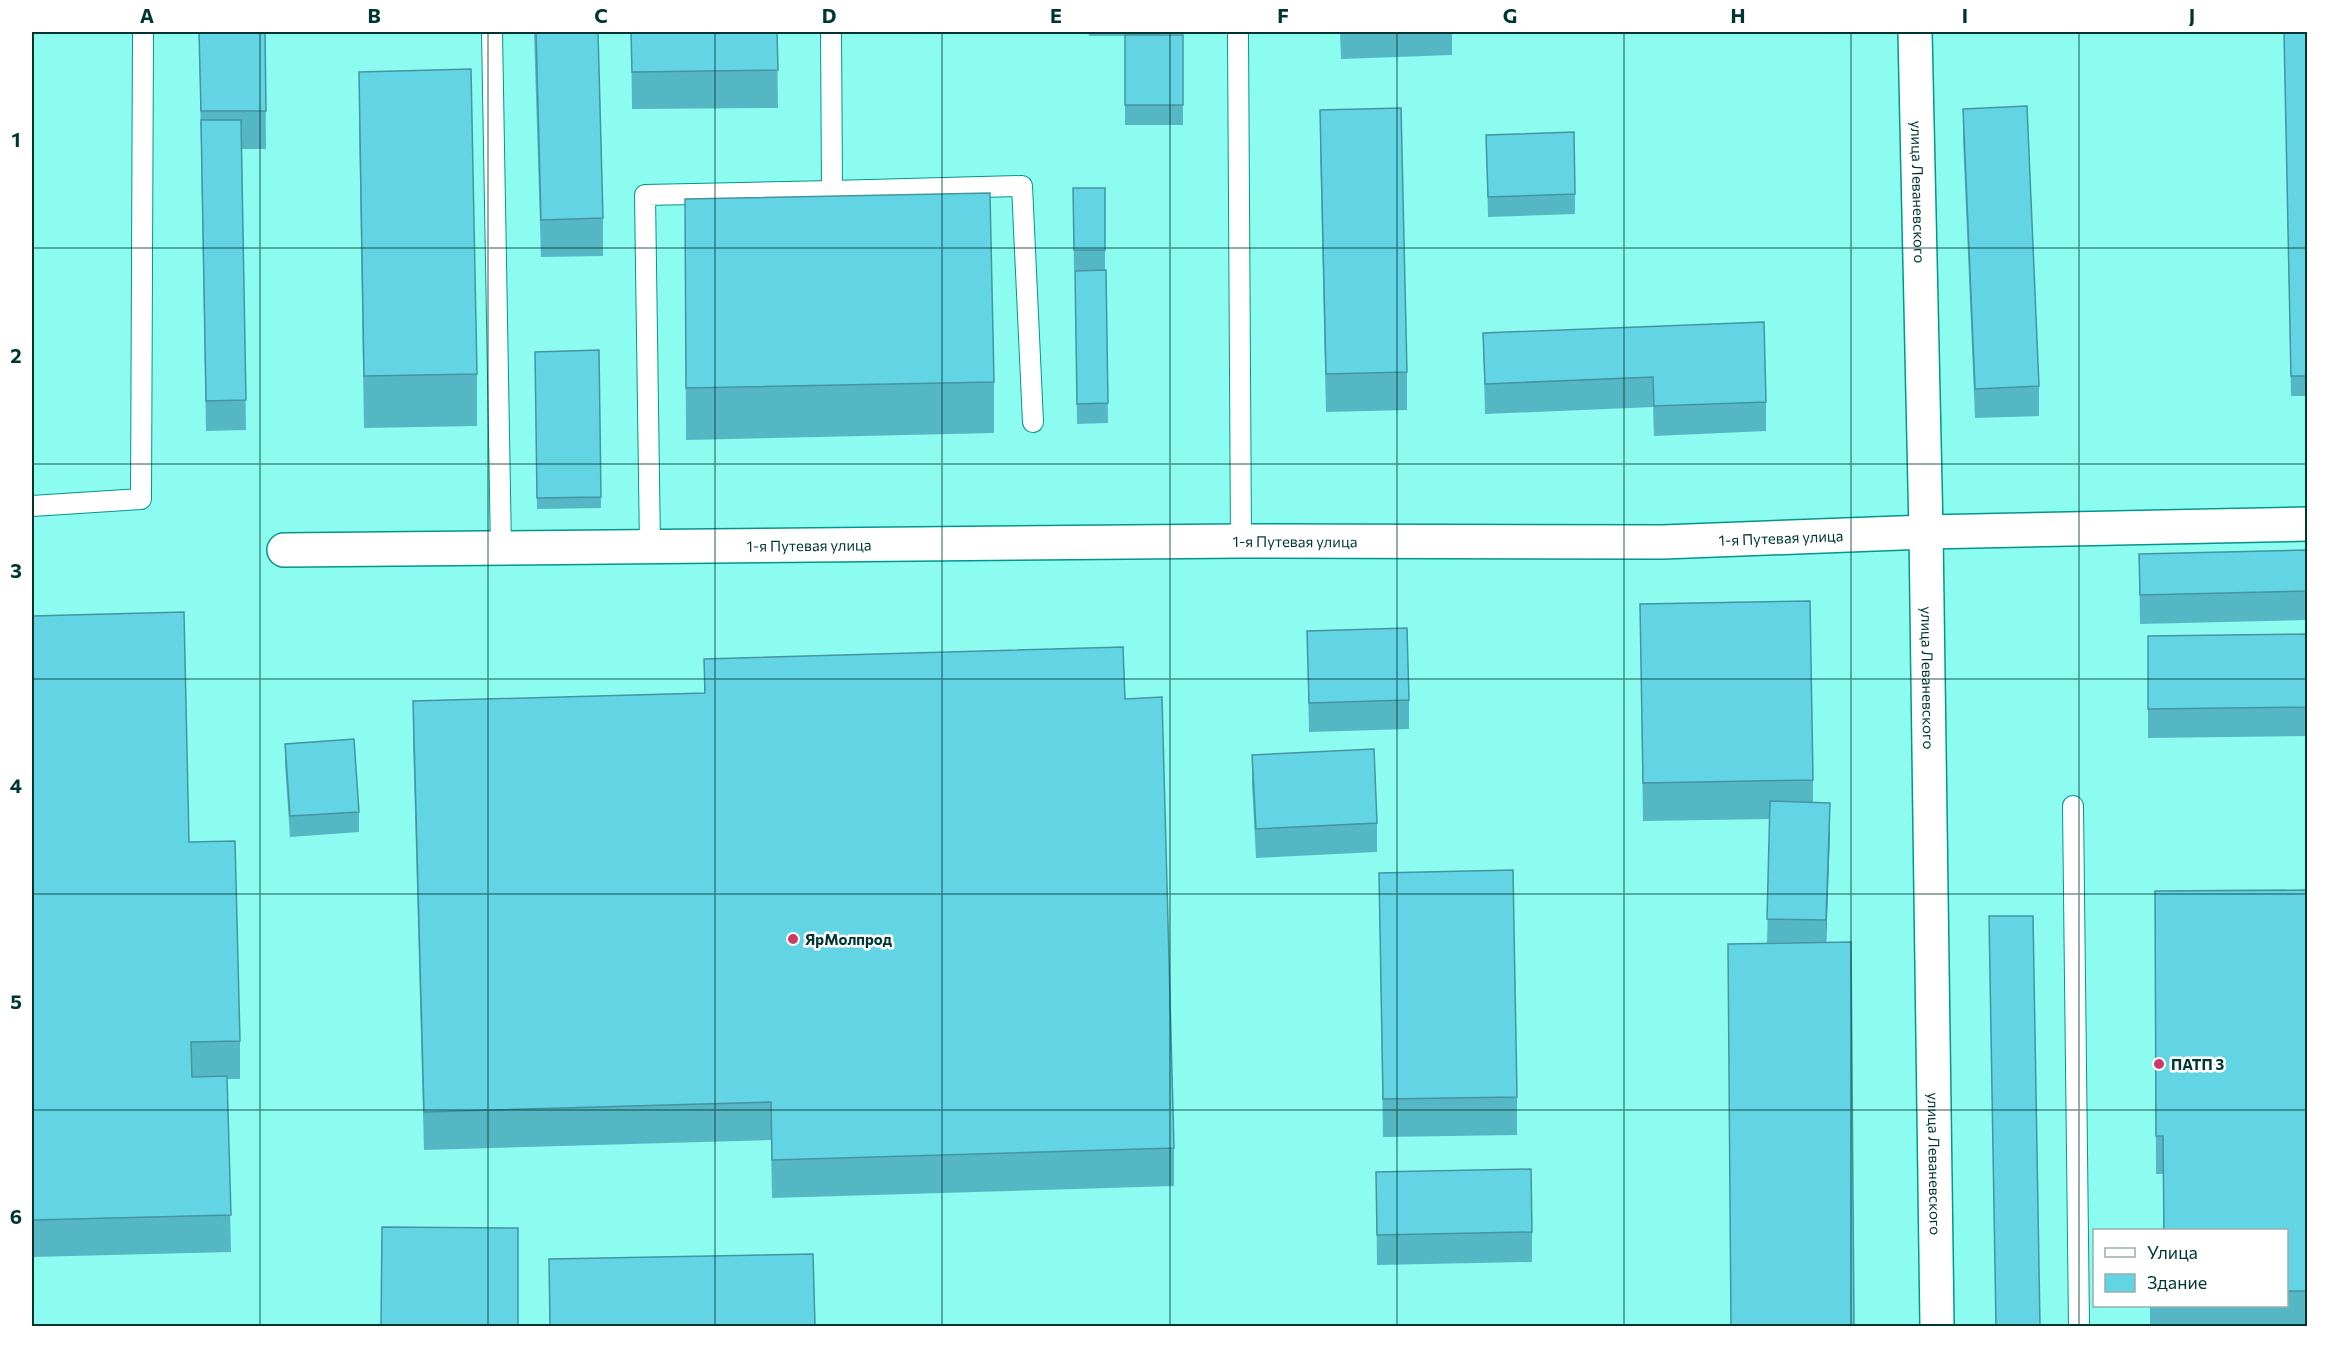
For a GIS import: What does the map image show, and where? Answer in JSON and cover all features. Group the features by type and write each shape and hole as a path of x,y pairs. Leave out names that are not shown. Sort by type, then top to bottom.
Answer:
{"street":[{"name":"улица Леваневского","path":"1915,32 1926,532 1937,1326"},
{"name":"1-я Путевая улица","path":"284,550 1242,541 1663,542 1926,532 2307,524"}],"lane":[{"path":"32,506 141,499 143,32"},
{"path":"492,32 501,549"},
{"path":"831,32 832,191"},
{"path":"1238,32 1242,541"},
{"path":"650,547 645,195 1022,186 1034,422"},
{"path":"2073,806 2079,1326"}],"building":[{"path":"199,32 265,32 266,111 201,111"},
{"path":"536,32 598,32 603,218 541,220"},
{"path":"631,32 777,32 778,70 632,72"},
{"path":"2284,32 2307,32 2307,376 2291,376"},
{"path":"1125,35 1183,35 1183,105 1125,105"},
{"path":"471,69 477,374 364,376 359,72"},
{"path":"2027,106 2039,386 1975,389 1963,109"},
{"path":"1401,108 1407,372 1326,374 1320,110"},
{"path":"201,120 241,120 246,400 206,401"},
{"path":"1574,132 1575,194 1488,197 1486,135"},
{"path":"1073,188 1105,188 1105,250 1074,250"},
{"path":"990,193 994,382 686,388 685,199"},
{"path":"1106,270 1108,403 1077,404 1075,271"},
{"path":"1764,322 1766,402 1654,406 1653,377 1485,384 1483,333"},
{"path":"599,350 601,497 537,498 535,352"},
{"path":"2307,550 2307,591 2140,595 2139,554"},
{"path":"1810,601 1813,780 1643,783 1640,604"},
{"path":"184,612 189,842 235,841 240,1041 191,1042 192,1077 227,1076 231,1215 32,1220 32,616"},
{"path":"1407,628 1409,700 1309,703 1307,631"},
{"path":"2307,634 2307,707 2148,709 2148,636"},
{"name":"ЯрМолпрод","path":"1123,647 1125,699 1162,697 1174,1148 772,1160 771,1102 424,1112 413,701 705,693 704,659"},
{"path":"354,739 359,812 290,816 285,744"},
{"path":"1374,749 1377,823 1256,829 1252,755"},
{"path":"1770,801 1830,803 1826,920 1767,919"},
{"path":"1513,870 1517,1097 1383,1099 1379,873"},
{"path":"2307,890 2307,1291 2288,1291 2288,1229 2164,1229 2163,1136 2156,1136 2155,891"},
{"path":"1989,916 2033,916 2040,1326 1996,1326"},
{"path":"1851,942 1854,1326 1731,1326 1728,944"},
{"path":"1531,1169 1532,1232 1377,1235 1376,1172"},
{"path":"382,1227 518,1228 518,1326 381,1326"},
{"path":"813,1254 815,1325 550,1326 549,1259"}],"place":[{"name":"ЯрМолпрод","path":"793,939"},
{"name":"ПАТП 3","path":"2159,1064"}]}
